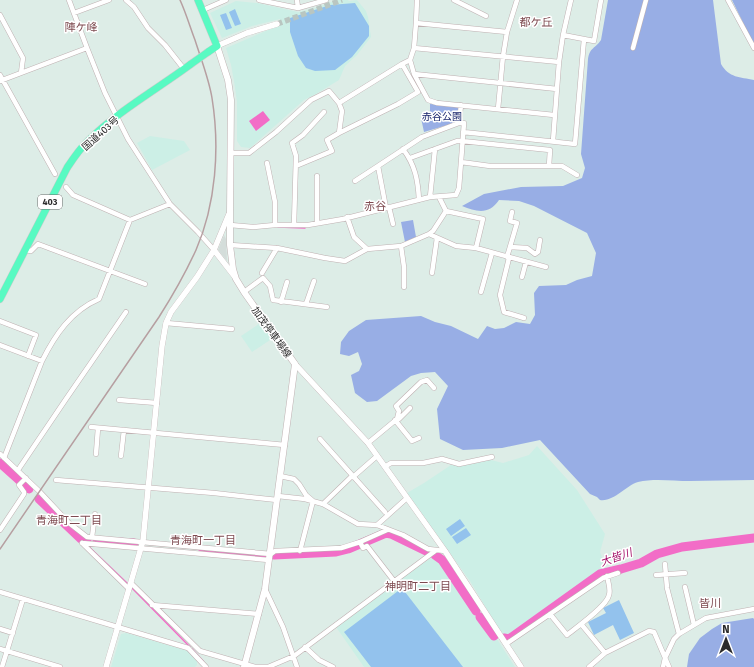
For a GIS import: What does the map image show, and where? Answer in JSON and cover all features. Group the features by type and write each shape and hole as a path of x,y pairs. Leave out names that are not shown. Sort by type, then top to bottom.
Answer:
{"highway":[{"path":"198,0 217,46"},
{"name":"国道403号","path":"0,299 67,168 77,154 90,139 116,117 217,46"}],"main road":[{"name":"加茂停車場線","path":"217,46 228,80 231,100 231,261 236,279 244,292 295,364 265,589 244,666"}],"street":[{"path":"69,0 86,48 105,94 128,140 170,204 214,250 236,279"},
{"path":"74,13 109,0"},
{"path":"126,0 134,7 148,28 165,45 184,70"},
{"path":"203,10 226,0"},
{"path":"259,0 278,2 298,8 326,0"},
{"path":"297,0 298,8"},
{"path":"417,0 414,48 410,60 414,74 428,100 554,115"},
{"path":"454,0 465,2 486,16"},
{"path":"498,109 499,83 507,32 517,0"},
{"path":"553,142 559,62 563,35 571,0"},
{"path":"563,35 594,41 601,0"},
{"path":"633,48 646,0"},
{"path":"728,0 754,48"},
{"path":"0,15 23,58 20,73"},
{"path":"416,23 507,32"},
{"path":"217,46 247,33 276,24"},
{"path":"464,132 574,144 584,39"},
{"path":"1,81 86,48"},
{"path":"414,48 559,62"},
{"path":"339,103 410,60"},
{"path":"296,166 332,151 327,140 398,104 418,92 402,64"},
{"path":"414,74 557,89"},
{"path":"0,75 1,81 55,174"},
{"path":"231,154 249,153 276,132 311,100 329,91 339,103 342,111 339,133"},
{"path":"459,123 461,105"},
{"path":"294,225 296,156 292,143 303,135 324,112"},
{"path":"230,225 253,227 275,224 308,225 347,218 430,197 456,196 459,188 464,123 459,123 422,137 355,181"},
{"path":"410,158 457,141 462,141 550,150 549,166"},
{"path":"403,149 410,158 418,181 419,200"},
{"path":"430,197 435,149"},
{"path":"461,162 490,166 562,166 577,175"},
{"path":"267,163 274,202 275,224"},
{"path":"378,166 393,224"},
{"path":"317,176 317,223"},
{"path":"66,187 74,195 130,220"},
{"path":"439,197 446,211"},
{"path":"4,458 49,346 62,327 74,314 87,304 99,299 130,220 170,204"},
{"path":"230,245 277,248 345,261 367,249 400,246 429,234 434,231 446,211"},
{"path":"446,211 483,219 476,248"},
{"path":"106,667 143,541 162,346 166,323 171,312 197,277 214,250 230,212"},
{"path":"512,212 510,221 517,223 510,247 500,295 504,312 524,318"},
{"path":"347,218 354,237 367,249"},
{"path":"429,234 456,246 476,248 546,267"},
{"path":"432,273 437,238"},
{"path":"510,247 527,248 535,254 538,252 540,240"},
{"path":"25,250 31,251 38,244 145,284"},
{"path":"400,246 404,267 404,287"},
{"path":"262,273 277,248"},
{"path":"480,292 492,253"},
{"path":"522,277 526,262"},
{"path":"244,292 264,278 270,286 273,300 327,307"},
{"path":"306,304 314,280"},
{"path":"281,302 287,282"},
{"path":"18,470 126,312"},
{"path":"0,321 36,335 28,356"},
{"path":"166,323 232,329"},
{"path":"0,344 42,361"},
{"path":"295,364 368,443 386,466 445,551 521,667"},
{"path":"396,420 399,411 396,406 421,382 427,380 434,388"},
{"path":"119,400 157,403"},
{"path":"368,443 396,420 400,419 410,408"},
{"path":"396,420 412,441 419,438"},
{"path":"91,427 285,444"},
{"path":"96,454 98,428"},
{"path":"121,456 124,430"},
{"path":"320,439 385,512"},
{"path":"0,454 18,470 23,481 69,523 87,537 143,541 270,557"},
{"path":"323,504 377,456"},
{"path":"386,466 391,463 423,463 442,459 459,464 492,457"},
{"path":"280,476 294,479 306,495 313,501"},
{"path":"56,480 305,499 323,504 358,524 377,525 403,535 428,549 445,551"},
{"path":"0,530 24,494 20,486 23,481"},
{"path":"377,525 407,498"},
{"path":"300,550 313,501"},
{"path":"92,537 95,514"},
{"path":"270,557 275,551 340,548 360,542 387,530"},
{"path":"360,542 363,548 367,546 394,581"},
{"path":"129,589 82,543 270,557"},
{"path":"0,592 244,666 268,667 294,656 435,550"},
{"path":"665,564 667,588 679,634"},
{"path":"506,644 607,576 618,573"},
{"path":"656,575 685,573"},
{"path":"550,614 567,635 608,599 610,594 607,576"},
{"path":"130,583 198,651"},
{"path":"685,587 694,625"},
{"path":"265,589 294,656 297,667"},
{"path":"2,667 23,599"},
{"path":"152,604 259,614"},
{"path":"663,667 665,658 674,639 679,634 706,618 754,609"},
{"path":"580,624 605,652"},
{"path":"0,629 13,633"},
{"path":"589,667 605,652 649,631 654,632 669,667"},
{"path":"305,647 319,660 333,667"},
{"path":"188,648 206,667"},
{"path":"0,649 60,667"}],"shaded area":[{"path":"337,0 357,0 366,11 371,37 357,55 345,66 339,80 304,100 250,148 241,147 237,141 237,102 231,65 226,48 280,25 280,19 252,26 222,38 210,13 236,1 257,3 298,12 313,9"},
{"path":"355,3 369,26 369,36 352,57 335,70 315,71 306,68 298,56 290,32 290,18 330,5"},
{"path":"235,9 241,24 235,26 229,12"},
{"path":"226,13 232,28 226,30 220,15"},
{"path":"263,111 270,120 256,131 249,121"},
{"path":"150,136 184,141 190,150 152,170 137,143"},
{"path":"224,235 226,239 227,261 218,250"},
{"path":"262,322 273,338 252,352 241,336"},
{"path":"537,446 577,490 605,534 600,552 606,568 538,617 506,637 500,631 470,581 407,493 451,465 462,466 491,460 503,463 529,455"},
{"path":"460,519 465,526 451,536 446,529"},
{"path":"466,528 471,535 457,544 452,537"},
{"path":"434,556 478,619 492,637 497,639 515,667 364,667 336,627"},
{"path":"402,588 463,667 371,667 344,632"},
{"path":"619,600 634,633 620,640 613,625 594,635 588,622 606,613 603,608"},
{"path":"126,633 188,651 197,661 197,665 195,667 111,667 121,634"}],"green space":[{"path":"608,0 713,0 721,64 724,69 731,74 754,80 754,480 644,481 633,484 610,499 600,500 590,494 540,440 502,448 463,450 440,439 437,409 448,386 435,372 421,373 411,376 377,401 367,402 355,393 351,375 359,371 362,364 358,352 349,356 340,354 341,342 349,331 366,320 421,316 435,322 451,326 478,339 487,326 495,329 504,328 516,322 530,324 535,315 534,293 539,286 566,285 592,276 596,253 587,233 534,206 519,201 499,200 491,208 482,211 473,210 462,206 484,194 521,187 563,186 582,178 585,168 581,154 588,59 591,50 601,40"},
{"path":"732,0 754,0 754,45"},
{"name":"赤谷公園","path":"430,104 459,106 458,122 424,132 421,118 430,112"},
{"path":"413,220 416,237 405,242 401,222"},
{"path":"753,618 754,667 687,667 689,654 700,638 712,629 722,623"}],"waterway":[{"path":"278,227 305,228"},
{"name":"大皆川","path":"0,463 29,489"},
{"name":"大皆川","path":"39,499 81,539 87,540"},
{"name":"大皆川","path":"274,555 336,552 348,549 386,533 426,551"},
{"name":"大皆川","path":"504,638 509,639 600,574 641,563 657,554 682,547 754,538"},
{"name":"大皆川","path":"81,539 85,542"},
{"name":"大皆川","path":"97,541 134,543"},
{"path":"87,545 128,584"},
{"name":"大皆川","path":"203,550 265,556"},
{"name":"大皆川","path":"435,555 442,560 476,611"},
{"path":"132,588 190,647"},
{"name":"大皆川","path":"480,617 494,636"},
{"path":"192,649 203,661"}],"tunnel":[{"path":"277,24 342,0"}],"railway":[{"path":"0,549 159,317 188,268 203,232 212,195 216,156 216,136 211,91 195,40 180,0"}],"district":[{"name":"都ケ丘","path":"536,22"},
{"name":"陣ケ峰","path":"81,27"},
{"name":"赤谷","path":"375,206"},
{"name":"青海町二丁目","path":"69,520"},
{"name":"青海町一丁目","path":"203,540"},
{"name":"神明町二丁目","path":"418,586"},
{"name":"皆川","path":"710,603"}]}
